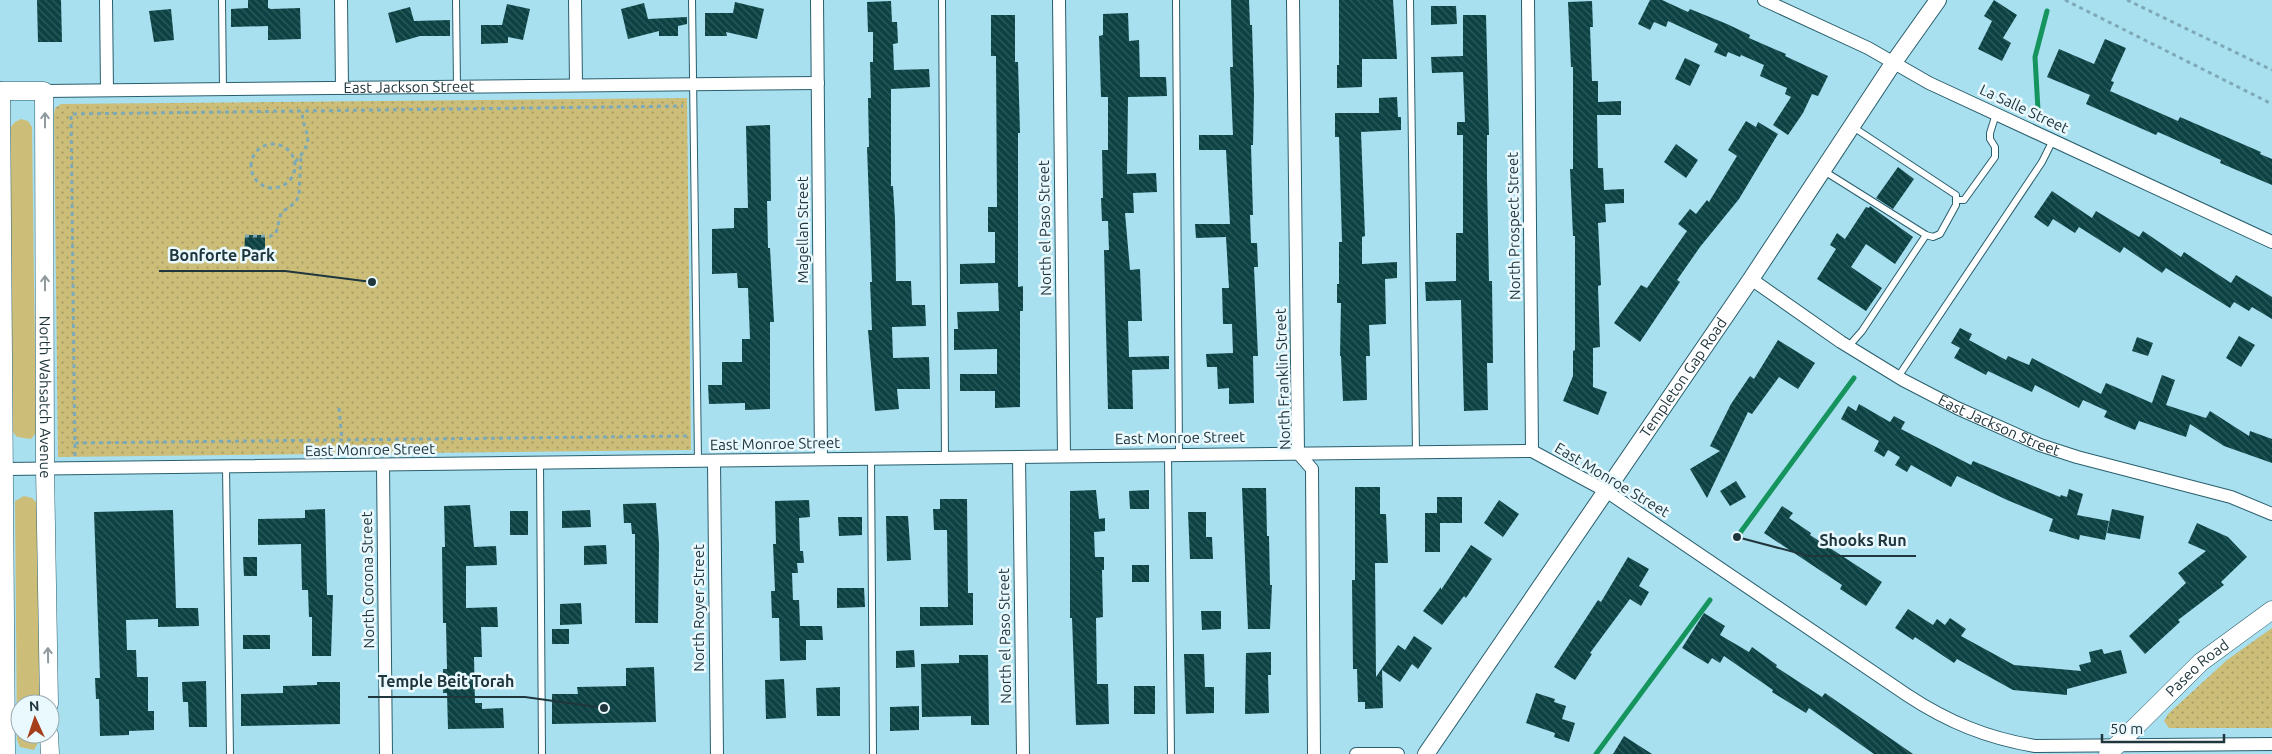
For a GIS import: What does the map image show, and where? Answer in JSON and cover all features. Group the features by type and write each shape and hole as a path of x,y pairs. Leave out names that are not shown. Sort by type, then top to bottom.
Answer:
{"main road":[{"name":"East Jackson Street","path":"0,91 44,91"},
{"path":"0,91 6,754"},
{"name":"North Wahsatch Avenue","path":"44,91 45,468 49,694"},
{"name":"Paseo Road","path":"2111,750 2201,662 2272,610"}],"street":[{"path":"106,0 108,90"},
{"path":"341,0 342,88"},
{"path":"575,0 576,85"},
{"name":"Magellan Street","path":"817,0 821,459"},
{"name":"North el Paso Street","path":"1059,0 1064,456"},
{"name":"North Franklin Street","path":"1293,0 1298,453 1312,469 1314,754"},
{"name":"North Prospect Street","path":"1528,0 1532,451"},
{"name":"La Salle Street","path":"1764,0 1894,62 1929,83 2272,242"},
{"name":"Templeton Gap Road","path":"1426,754 1751,279 1894,62 1938,0"},
{"name":"East Jackson Street","path":"44,91 818,83"},
{"name":"East Jackson Street","path":"1751,279 1848,347 1898,377 1957,408 2040,445 2112,468 2232,497 2272,514"},
{"name":"East Monroe Street","path":"2,469 1532,451 1606,491 1938,715 1982,734 2007,741 2052,747 2111,750 2272,744"},
{"name":"North el Paso Street","path":"1019,457 1023,754"},
{"name":"North Royer Street","path":"714,462 716,754"},
{"name":"North Corona Street","path":"383,466 386,754"},
{"path":"1356,754 1398,754"}],"lane":[{"path":"222,0 223,89"},
{"path":"456,0 457,87"},
{"path":"692,0 698,462"},
{"path":"942,0 945,458"},
{"path":"1171,754 1176,0"},
{"path":"1410,0 1416,452"},
{"path":"1957,200 1964,200 1995,157 1996,147 1990,139 1990,133 1996,114"},
{"path":"1823,170 1926,235 1933,237 1940,234 1957,200 1956,195 1852,127"},
{"path":"1898,377 2042,162 2053,140"},
{"path":"1848,347 1862,331 1926,235"},
{"path":"871,458 873,754"},
{"path":"540,464 542,754"},
{"path":"226,467 230,754"}],"path":[{"path":"2065,0 2272,104"},
{"path":"2127,0 2272,70"},
{"path":"690,436 75,443 71,114 693,106"},
{"path":"295,162 285,148 275,144 267,145 255,155 252,171 255,178 262,185 277,188 291,180 295,169 295,162 307,146 309,136 302,120 302,111"},
{"path":"245,236 271,236 276,233 282,213 296,202 299,194 301,155"},
{"path":"339,408 342,440"}],"shaded area":[{"path":"687,98 691,450 58,457 54,115 55,108 61,104"},
{"path":"21,119 28,121 32,127 36,433 31,439 17,437 13,432 10,128"},
{"path":"24,496 32,498 38,504 41,694 17,694 15,501"},
{"path":"2272,628 2272,728 2169,728 2164,721 2168,714 2227,660"},
{"path":"19,744 37,744 34,750 20,747"}],"building":[{"path":"37,0 61,0 62,42 38,42"},
{"path":"248,0 268,0 268,8 271,9 300,8 301,39 268,40 268,26 231,27 231,9 248,8"},
{"path":"1231,0 1249,0 1250,25 1252,25 1254,96 1253,145 1251,145 1253,215 1250,215 1251,243 1257,243 1258,267 1254,267 1258,356 1253,356 1254,403 1229,404 1229,388 1218,389 1217,367 1207,367 1206,354 1233,353 1232,324 1223,324 1222,288 1229,288 1226,237 1196,238 1195,224 1230,224 1226,150 1199,150 1199,135 1233,135 1230,67 1233,67"},
{"path":"1339,0 1393,0 1397,59 1362,59 1362,87 1337,88"},
{"path":"1650,0 1662,0 1688,12 1690,9 1727,24 1750,35 1749,38 1786,54 1785,56 1828,76 1818,96 1812,94 1803,113 1788,135 1773,125 1791,97 1785,94 1787,88 1760,76 1764,65 1741,55 1740,57 1728,52 1726,57 1714,52 1718,44 1668,21 1666,27 1654,22 1650,30 1638,24"},
{"path":"1994,0 2017,15 2003,38 2011,43 2002,61 1978,49 1992,21 1984,16"},
{"path":"891,1 892,22 897,22 898,43 893,44 894,70 929,69 930,87 891,89 891,186 893,186 895,219 896,281 911,281 912,305 925,305 926,326 892,327 893,358 929,357 930,389 897,389 899,409 875,411 868,330 872,330 870,282 872,282 867,147 869,147 868,98 871,98 870,62 873,62 873,32 868,32 867,2"},
{"path":"1592,1 1593,27 1590,27 1592,81 1598,81 1598,102 1621,101 1621,115 1597,115 1598,168 1603,168 1604,190 1624,189 1624,203 1605,204 1606,222 1598,223 1601,285 1598,286 1600,347 1593,348 1593,387 1607,392 1598,415 1563,401 1573,376 1573,351 1575,350 1575,236 1573,236 1570,169 1573,169 1573,67 1571,67 1568,2"},
{"path":"735,2 764,9 757,39 726,32 727,36 705,36 705,13 733,13"},
{"path":"644,3 648,19 687,17 687,24 678,26 678,36 659,36 659,31 628,39 621,9"},
{"path":"507,4 530,9 523,40 508,37 508,43 481,44 481,25 502,25"},
{"path":"1431,6 1456,6 1457,24 1431,25"},
{"path":"410,7 414,21 450,20 450,36 420,36 396,43 388,13"},
{"path":"171,9 174,40 154,42 149,11"},
{"path":"1128,13 1129,41 1139,40 1140,77 1166,77 1167,96 1128,97 1127,174 1156,173 1157,192 1133,193 1134,213 1125,213 1130,270 1140,269 1142,321 1128,321 1129,357 1169,356 1169,369 1132,370 1133,409 1108,409 1104,250 1109,250 1108,221 1102,221 1101,198 1103,198 1102,150 1108,150 1108,97 1101,97 1099,36 1103,35 1103,14"},
{"path":"991,15 1015,15 1015,62 1018,62 1020,133 1018,133 1018,287 1023,286 1023,311 1020,311 1020,407 995,408 995,391 960,391 960,374 997,374 997,349 954,350 954,329 958,329 957,312 999,311 998,283 960,284 960,264 995,263 995,232 988,232 988,207 997,207 996,56 991,56"},
{"path":"1463,15 1486,15 1489,135 1487,135 1487,178 1489,281 1492,281 1493,363 1487,363 1488,410 1464,411 1461,300 1426,301 1425,282 1456,281 1456,233 1463,233 1463,135 1457,135 1457,122 1465,122 1463,72 1432,73 1431,57 1463,56"},
{"path":"2105,39 2126,48 2111,81 2114,82 2110,91 2178,121 2180,117 2261,152 2260,154 2272,159 2272,185 2220,163 2221,160 2158,132 2156,135 2086,104 2090,95 2047,77 2059,49 2094,64"},
{"path":"1685,58 1700,65 1690,86 1675,79"},
{"path":"1397,97 1398,117 1401,117 1401,130 1361,132 1365,236 1362,237 1362,264 1397,262 1397,278 1385,279 1386,324 1369,325 1370,356 1366,356 1367,400 1343,401 1340,356 1341,303 1337,303 1339,242 1342,242 1339,137 1335,137 1335,113 1379,113 1379,98"},
{"path":"1746,121 1756,127 1758,122 1778,134 1739,199 1700,247 1677,280 1680,282 1640,342 1614,323 1641,285 1647,288 1687,231 1678,224 1690,209 1696,214 1707,200 1709,202 1737,156 1728,150"},
{"path":"770,125 771,201 767,201 768,248 770,248 774,322 770,322 770,409 745,410 745,403 709,404 708,385 722,385 722,362 742,362 742,339 750,339 748,288 738,288 737,273 712,274 712,229 734,228 734,208 748,208 746,126"},
{"path":"1676,144 1698,160 1686,178 1664,162"},
{"path":"1898,167 1914,179 1893,209 1876,198"},
{"path":"2052,191 2092,218 2096,211 2139,237 2143,231 2181,257 2184,252 2231,283 2236,275 2272,297 2272,319 2252,307 2249,311 2234,302 2230,308 2166,268 2162,273 2124,247 2120,253 2079,227 2075,233 2053,219 2048,227 2034,217"},
{"path":"1870,206 1913,237 1895,264 1866,244 1851,267 1882,288 1866,311 1817,279 1836,249 1830,245 1837,233 1845,239 1866,207 1869,208"},
{"path":"245,235 265,235 265,256 244,256"},
{"path":"1960,328 1972,334 1969,340 2006,360 2008,356 2029,365 2032,358 2101,394 2106,383 2152,403 2162,375 2175,380 2166,405 2206,418 2210,411 2249,436 2250,431 2272,439 2272,463 2224,446 2190,424 2186,437 2139,421 2135,430 2104,417 2107,411 2083,400 2079,408 2035,385 2032,392 1988,371 1986,375 1954,358 1960,348 1951,343"},
{"path":"2239,336 2255,345 2241,367 2226,358"},
{"path":"2137,337 2153,343 2148,356 2132,351"},
{"path":"1778,340 1815,363 1798,389 1779,377 1752,414 1748,412 1707,498 1690,469 1720,451 1710,446 1731,404 1750,376 1754,379"},
{"path":"1859,404 1890,422 1894,416 1905,422 1901,429 1971,465 1973,461 2060,497 2061,495 2067,497 2069,489 2083,494 2077,515 2109,521 2105,540 2080,535 2079,540 2049,531 2053,519 1957,476 1951,487 1911,465 1907,472 1895,465 1900,457 1888,450 1884,457 1874,451 1879,441 1841,419 1848,406 1856,411"},
{"path":"1736,481 1746,497 1730,506 1720,491"},
{"path":"1355,487 1380,487 1380,514 1386,514 1388,563 1375,563 1376,677 1398,645 1405,650 1414,636 1432,648 1418,669 1412,664 1400,682 1382,670 1383,708 1365,709 1365,702 1358,702 1357,669 1353,669 1352,580 1355,580"},
{"path":"1242,488 1266,488 1270,585 1272,585 1270,629 1248,629"},
{"path":"1096,490 1099,519 1105,518 1105,531 1094,532 1095,557 1104,557 1104,570 1102,570 1103,617 1096,618 1097,684 1108,684 1109,724 1076,725 1072,618 1070,618 1070,491"},
{"path":"1149,490 1149,509 1130,509 1129,491"},
{"path":"1437,497 1462,497 1462,523 1440,523 1440,552 1425,552 1425,513 1437,513"},
{"path":"940,499 967,499 968,593 973,593 973,625 920,626 920,607 948,607 947,530 934,530 933,509 940,509"},
{"path":"809,500 810,517 799,518 800,551 803,551 804,563 797,563 798,573 792,573 793,600 799,600 800,626 822,626 823,640 806,640 806,660 780,661 779,618 772,618 771,591 775,591 773,544 776,544 775,501"},
{"path":"1499,500 1519,514 1503,537 1484,523"},
{"path":"656,503 659,544 658,623 635,623 635,534 632,534 631,523 624,523 623,504"},
{"path":"470,505 474,547 496,546 497,565 466,566 466,608 497,607 498,627 481,627 482,657 474,657 475,703 482,703 482,709 503,708 504,728 448,729 447,693 443,693 443,669 447,669 446,623 443,623 442,547 445,547 444,506"},
{"path":"1782,506 1793,513 1789,518 1811,533 1810,535 1882,582 1866,606 1840,589 1842,585 1764,533"},
{"path":"325,509 327,595 333,595 331,656 312,656 312,617 309,617 308,590 302,590 301,544 258,545 258,519 305,518 305,510"},
{"path":"2112,509 2144,516 2140,539 2107,533"},
{"path":"173,510 176,608 198,608 199,626 158,627 158,619 126,620 127,650 136,650 137,677 148,677 148,711 154,711 154,730 129,731 129,735 100,736 99,699 96,699 95,678 100,678 94,512"},
{"path":"590,510 591,527 562,528 562,511"},
{"path":"510,511 528,511 528,535 510,535"},
{"path":"1188,512 1206,512 1206,537 1212,537 1213,559 1190,559"},
{"path":"886,516 908,516 911,560 887,561"},
{"path":"838,517 862,517 862,535 839,536"},
{"path":"2197,523 2228,537 2247,557 2221,582 2224,585 2178,620 2180,622 2145,654 2129,636 2186,583 2178,573 2206,551 2188,543"},
{"path":"606,545 607,564 584,565 584,546"},
{"path":"1471,545 1492,559 1466,598 1464,596 1442,625 1423,611 1441,587 1441,590"},
{"path":"243,557 257,557 257,576 244,576"},
{"path":"1628,557 1649,569 1639,586 1649,592 1641,606 1630,599 1590,653 1592,654 1575,680 1554,667 1598,600 1601,602"},
{"path":"1132,565 1149,565 1149,582 1132,582"},
{"path":"837,588 864,588 865,607 837,608"},
{"path":"581,603 582,624 560,625 560,604"},
{"path":"1908,609 1933,625 1937,619 1945,625 1950,618 1966,629 1961,636 2014,665 2081,671 2079,665 2091,662 2089,652 2102,649 2104,654 2121,650 2127,673 2067,689 2067,695 2013,690 1957,659 1954,663 1915,637 1913,640 1895,628"},
{"path":"1201,611 1221,611 1221,629 1202,630"},
{"path":"1704,613 1725,626 1720,635 1749,652 1752,647 1777,665 1776,667 1822,697 1825,693 1913,754 1874,754 1809,708 1806,713 1772,692 1773,690 1724,656 1720,663 1712,658 1708,664 1682,648"},
{"path":"552,629 569,629 569,644 552,644"},
{"path":"243,635 270,635 270,649 243,649"},
{"path":"914,650 915,667 896,668 896,651"},
{"path":"1271,652 1271,675 1268,675 1269,713 1245,714 1246,653"},
{"path":"1184,654 1204,654 1205,687 1214,687 1214,713 1186,714"},
{"path":"959,655 988,655 989,725 971,725 971,716 922,717 921,664 959,663"},
{"path":"654,667 656,722 552,724 552,694 578,694 577,687 626,686 626,668"},
{"path":"784,679 786,718 766,719 765,680"},
{"path":"206,681 207,727 189,727 188,702 183,702 182,682"},
{"path":"317,682 340,682 340,724 241,726 241,694 283,693 283,686 317,685"},
{"path":"1134,686 1155,686 1155,714 1134,714"},
{"path":"840,687 840,716 817,716 816,688"},
{"path":"1536,693 1555,699 1554,702 1566,706 1562,719 1575,723 1569,742 1554,737 1555,733 1526,723"},
{"path":"919,706 919,730 890,731 890,707"},
{"path":"1624,736 1652,754 1613,754"}],"waterway":[{"path":"2038,110 2035,57 2047,11"},
{"path":"1737,537 1854,378"},
{"path":"1596,754 1710,600"}],"place":[{"name":"Bonforte Park","path":"372,282"},
{"name":"Shooks Run","path":"1737,537"},
{"name":"Temple Beit Torah","path":"604,708"}]}
